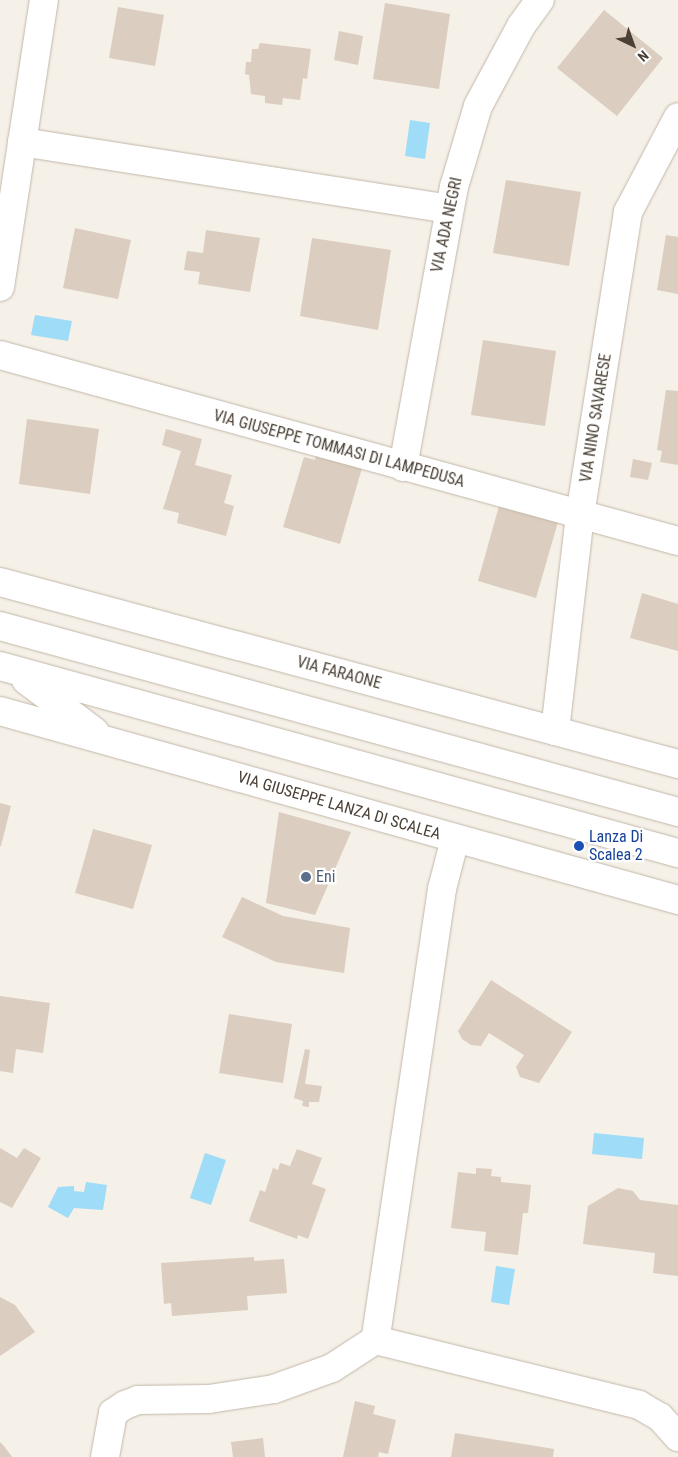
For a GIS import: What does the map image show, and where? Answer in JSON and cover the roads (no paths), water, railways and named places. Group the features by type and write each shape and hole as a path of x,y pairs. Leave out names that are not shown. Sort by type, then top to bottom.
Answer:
{"street":[{"path":"0,287 44,0"},
{"name":"VIA ADA NEGRI","path":"403,467 448,209 478,106 521,26 540,0"},
{"name":"VIA NINO SAVARESE","path":"555,731 580,515 628,212 678,117"},
{"path":"22,142 448,209"},
{"name":"VIA GIUSEPPE TOMMASI DI LAMPEDUSA","path":"0,355 678,541"},
{"name":"VIA FARAONE","path":"0,582 678,764"},
{"path":"0,626 678,812"},
{"path":"0,666 40,688 92,730 117,743"},
{"path":"0,666 678,852"},
{"name":"VIA GIUSEPPE LANZA DI SCALEA","path":"0,710 678,900"},
{"path":"375,1340 442,889 455,839"},
{"path":"105,1457 113,1413 138,1400 209,1399 274,1389 332,1368 375,1340 639,1405 660,1418 678,1437"}],"water":[{"path":"410,120 430,123 425,159 405,156"},
{"path":"35,315 72,321 68,341 31,335"},
{"path":"594,1133 644,1138 642,1159 592,1154"},
{"path":"205,1153 226,1160 211,1205 190,1198"},
{"path":"86,1182 107,1185 103,1210 74,1208 68,1218 48,1207 58,1187 74,1186 74,1191 84,1192"},
{"path":"496,1266 515,1269 509,1305 491,1302"}],"place":[{"name":"Lanza Di Scalea 2","path":"579,846"},
{"name":"Eni","path":"306,877"}]}
